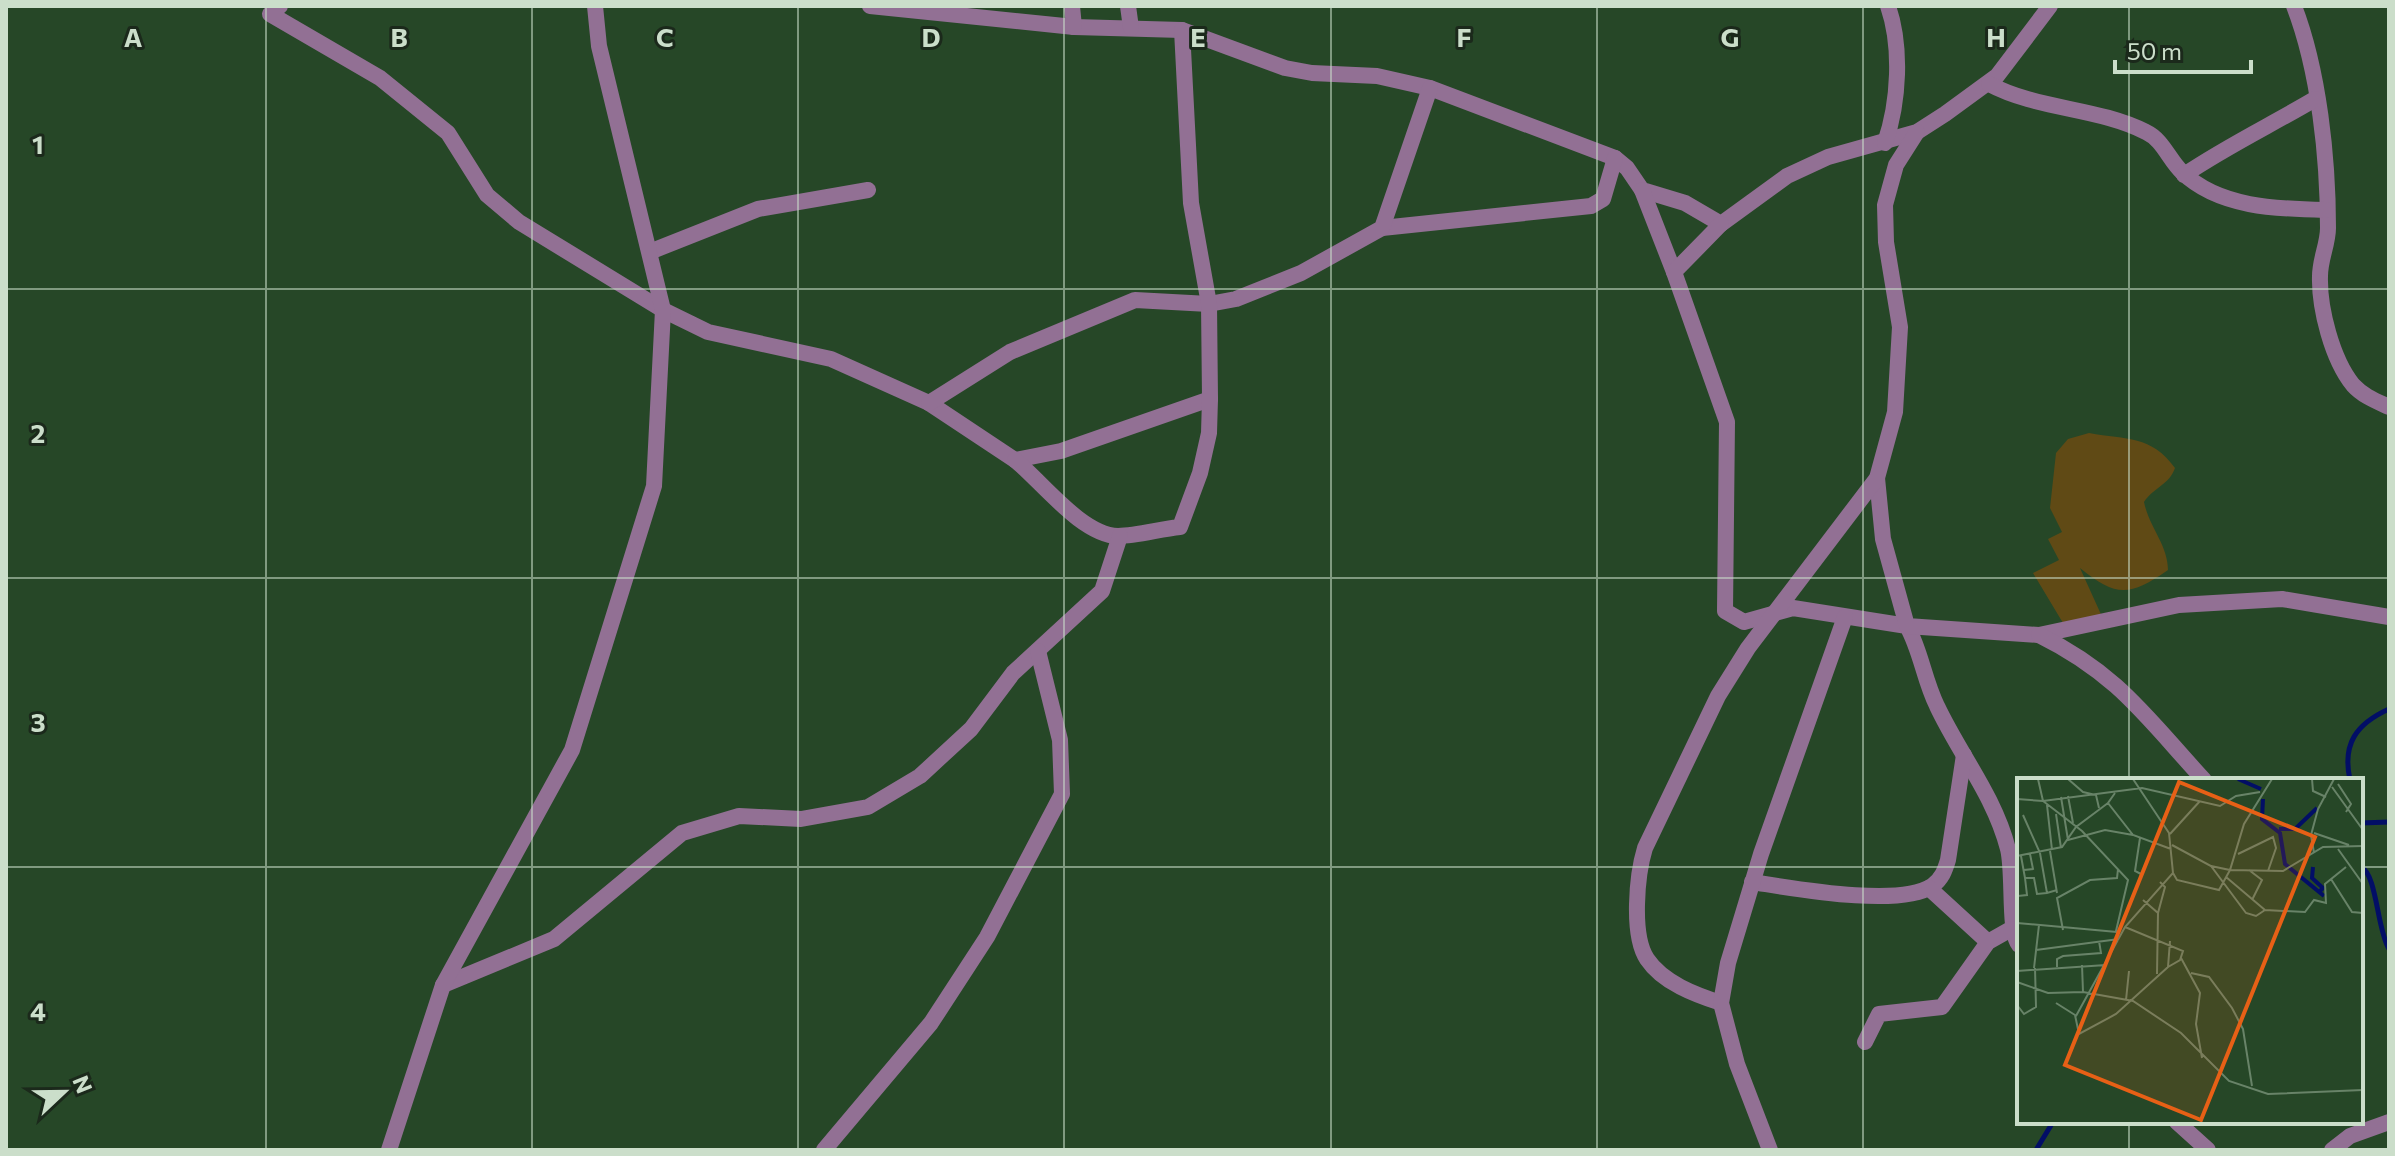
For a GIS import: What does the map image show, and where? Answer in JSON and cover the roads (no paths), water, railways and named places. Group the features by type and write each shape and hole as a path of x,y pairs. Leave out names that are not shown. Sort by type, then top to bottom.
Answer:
{"street":[{"path":"280,6 270,14 380,78 448,133 487,195 519,222 663,310 708,332 831,359 929,403 1015,460 1083,523 1100,533 1120,536 1180,527 1200,473 1209,433 1209,304 1191,203 1182,30"},
{"path":"389,1150 443,985 572,750 654,486 663,310 652,251 599,46 595,6"},
{"path":"870,6 1074,27 1182,30 1285,68 1312,73 1377,76 1430,88 1615,158 1627,168 1642,190 1727,422 1725,611 1751,623 1776,611 1793,608 1907,626 2039,635 2179,605 2269,599 2315,603 2389,617"},
{"path":"1072,6 1074,27"},
{"path":"1128,6 1131,28"},
{"path":"1885,143 1892,123 1896,51 1888,6"},
{"path":"1674,272 1721,224 1787,176 1828,157 1917,132 1989,84 2050,6"},
{"path":"2294,6 2303,28 2321,127 2328,229 2320,275 2330,333 2342,367 2354,386 2371,399 2389,407"},
{"path":"1989,84 2014,97 2096,115 2147,132 2160,143 2184,175 2228,198 2254,206 2326,210"},
{"path":"1382,228 1430,88"},
{"path":"2184,175 2235,141 2255,134 2315,99"},
{"path":"1917,132 1896,165 1885,205 1886,242 1900,337 1895,412 1877,478 1883,539 1907,626 1933,699 1986,790 2003,830 2016,908 2011,929 2017,941"},
{"path":"929,403 1010,352 1135,300 1209,304 1236,299 1301,273 1382,228 1591,206 1603,199 1615,158"},
{"path":"652,251 758,209 868,190"},
{"path":"1642,190 1685,203 1721,224"},
{"path":"1015,460 1061,451 1210,399"},
{"path":"1721,1003 1694,995 1646,958 1639,930 1638,872 1645,848 1718,696 1776,611 1877,478"},
{"path":"443,985 554,939 682,833 739,816 801,819 868,807 920,776 961,739 995,700 1013,673 1102,591 1120,536"},
{"path":"1770,1150 1737,1064 1721,1003 1728,963 1752,882 1845,617"},
{"path":"2039,635 2088,661 2122,688 2202,778"},
{"path":"824,1150 931,1023 987,937 1062,794 1060,740 1054,703 1038,651"},
{"path":"1752,882 1883,895 1929,888 1944,873 1948,860 1964,755"},
{"path":"1929,888 1988,942"},
{"path":"1865,1042 1879,1014 1942,1007 1988,942 2011,929"},
{"path":"2332,1150 2350,1136 2389,1122"},
{"path":"2179,1124 2208,1150"}],"waterway":[{"path":"2350,778 2348,756 2354,737 2368,721 2389,709"},
{"path":"2363,823 2389,822"},
{"path":"2363,869 2374,891 2389,949"},
{"path":"2036,1150 2052,1124"}]}
